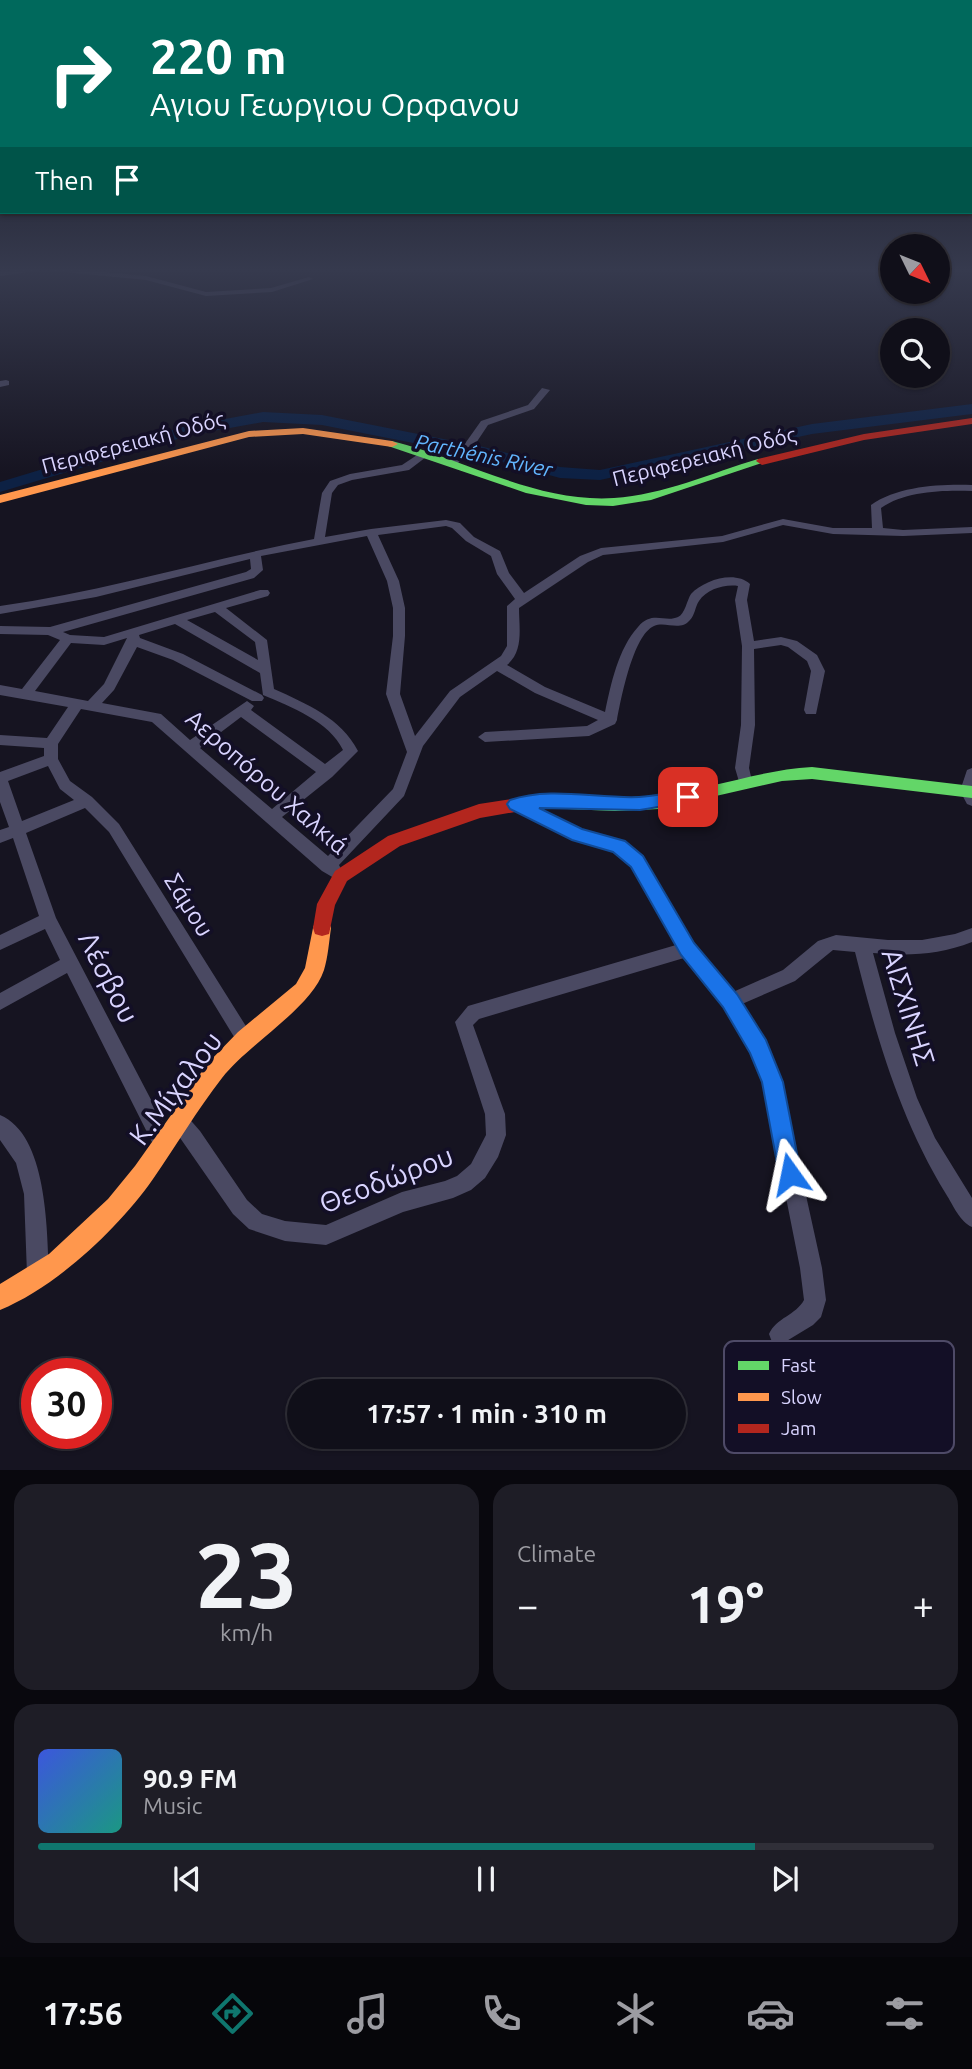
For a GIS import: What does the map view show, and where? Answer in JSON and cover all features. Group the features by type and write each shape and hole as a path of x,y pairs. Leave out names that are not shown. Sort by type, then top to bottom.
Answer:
{"main road":[{"name":"Περιφερειακή Οδός","path":"0,499 83,479 213,440 250,433 283,431 329,433 456,458 552,497 569,501 612,502 652,495 771,459 922,428 972,421"},
{"path":"334,871 428,827 480,811 547,800 649,803 714,791 745,781 812,773 970,794"},
{"name":"Κ.Μίχαλου","path":"0,1298 38,1275 73,1248 116,1207 143,1174 215,1070 245,1039 303,990 314,970 334,871"}],"street":[{"path":"456,458 468,447 484,423 524,411 531,407 545,390"},
{"path":"319,542 327,493 334,483 350,477 405,468 426,452"},
{"path":"878,531 875,507 884,500 944,488 972,488"},
{"path":"334,871 399,792 423,735 455,694 506,659 513,646 512,609 521,598 584,559 601,552 723,539 783,522 833,531 913,533 972,530"},
{"path":"0,610 49,604 256,560 319,542 440,523 456,525 470,539 496,554 503,575 521,598"},
{"path":"371,532 393,581 399,636 393,694 414,752"},
{"path":"0,630 50,631 250,575 257,570 256,560"},
{"path":"610,720 617,685 644,627 654,621 685,620 694,598 703,591 731,580 744,584 741,600 748,646 748,725 741,768 745,781"},
{"path":"50,631 68,639 93,642 133,637 177,620 264,593"},
{"path":"189,748 263,695 266,671 261,640 216,607"},
{"path":"177,620 266,671"},
{"path":"133,637 263,695 311,711 350,746 349,755 273,816"},
{"path":"0,779 51,759 51,743 83,706 109,687 133,637"},
{"path":"26,693 68,639"},
{"path":"748,646 781,641 792,644 812,658 818,671 811,710"},
{"path":"498,666 540,690 610,720"},
{"name":"Αεροπόρου Χαλκιά","path":"0,691 26,693 156,718 334,871"},
{"path":"241,710 327,773"},
{"path":"485,737 589,731 610,720"},
{"path":"0,740 51,743"},
{"name":"Σάμου","path":"51,759 65,785 87,801 114,828 245,1039"},
{"path":"970,794 972,774"},
{"name":"Λέσβου","path":"0,779 48,919 163,1143"},
{"path":"0,837 87,801"},
{"path":"516,804 578,835 619,846 637,861 687,949 730,1000 758,1047 772,1082 814,1285 813,1309 780,1334"},
{"path":"0,943 48,919"},
{"path":"862,945 924,949 951,945 972,935"},
{"name":"ΑΙΣΧΙΝΗΣ","path":"730,1000 776,983 797,971 824,945 836,942 862,945 889,1044 916,1120 946,1177 972,1217"},
{"name":"Θεοδώρου","path":"179,1122 240,1207 256,1222 295,1233 326,1235 402,1202 446,1191 464,1183 478,1171 491,1150 496,1135 495,1114 465,1028 467,1017 474,1012 687,949"},
{"path":"0,1002 70,963"},
{"path":"0,1125 17,1142 33,1177 38,1275"}],"waterway":[{"name":"Parthénis River","path":"0,487 188,431 263,417 322,420 484,452 560,473 600,475 812,429 972,409"}],"traffic: fast":[{"path":"392,444 531,490 586,502 613,502 651,496 762,461"},
{"path":"544,801 615,804 659,802 782,775 812,773 972,792"}],"traffic: slow":[{"path":"0,499 249,434 303,431 392,444"},
{"path":"0,1298 57,1262 116,1207 143,1174 215,1070 245,1039 303,990 314,970 322,928"}],"traffic: jam":[{"path":"762,461 864,437 972,421"},
{"path":"322,928 326,904 341,876 394,841 479,811 544,801"}],"route":[{"path":"688,797 640,804 547,800 516,804 578,835 619,846 637,861 687,949 730,1000 758,1047 772,1082 790,1174"}]}
